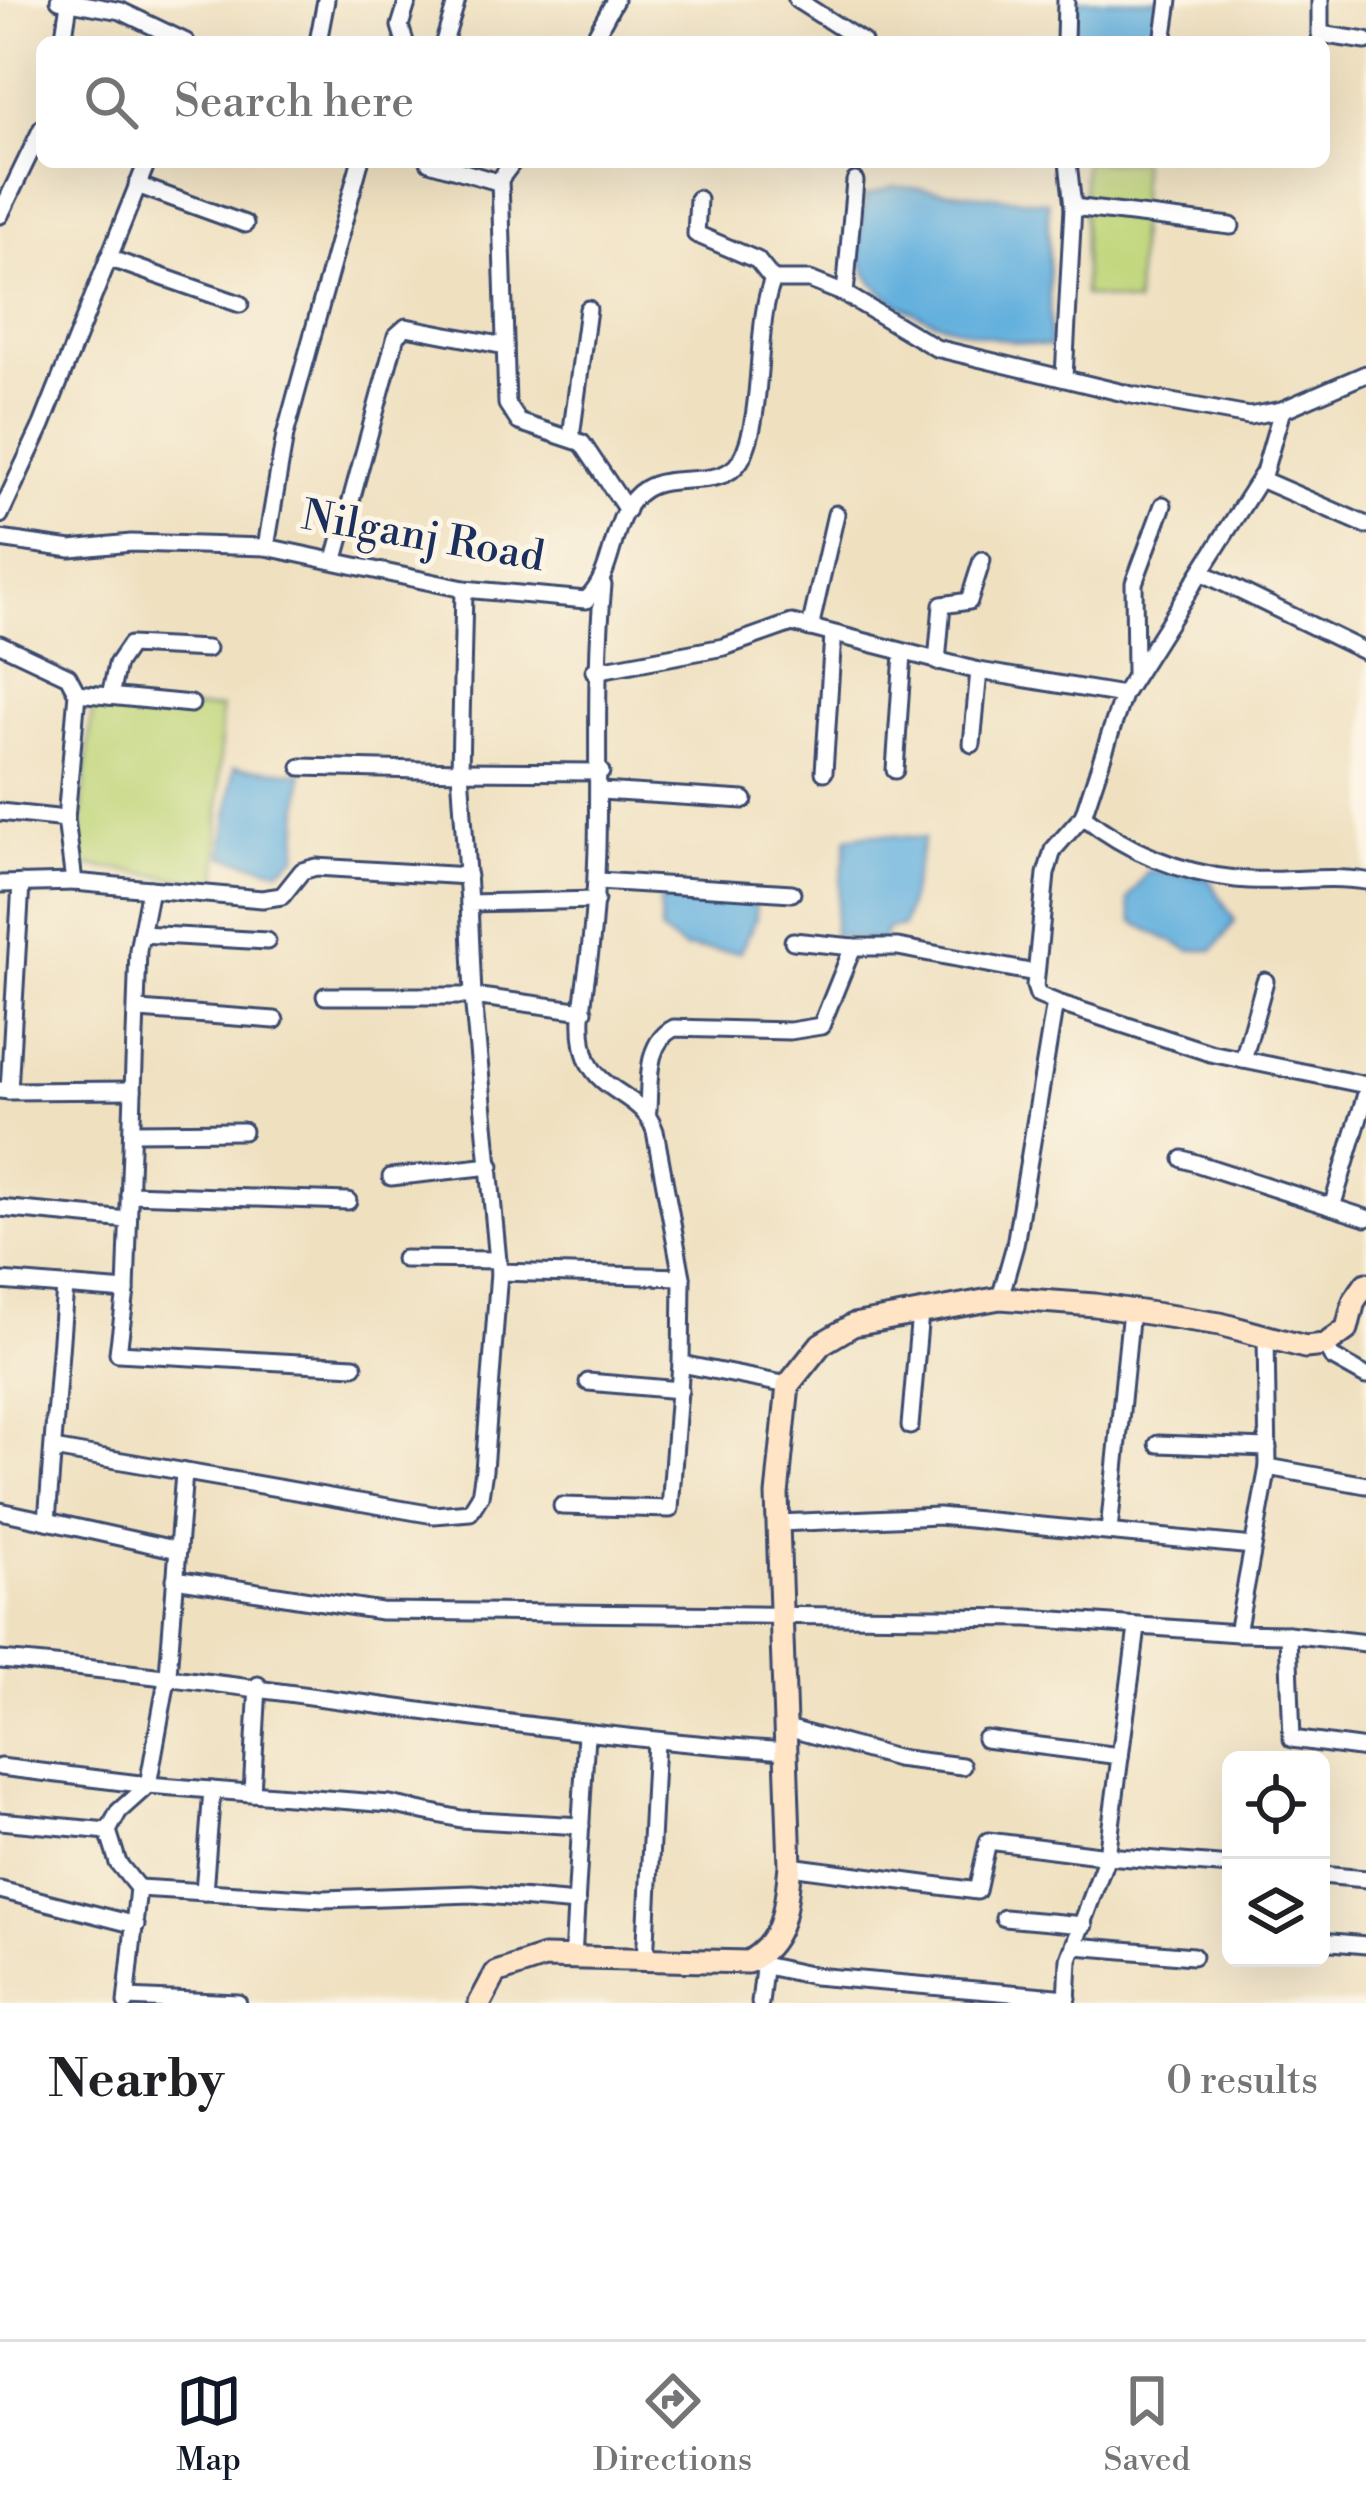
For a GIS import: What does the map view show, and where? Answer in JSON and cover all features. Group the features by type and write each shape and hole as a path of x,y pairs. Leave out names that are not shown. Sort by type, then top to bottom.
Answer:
{"street":[{"path":"319,36 326,0"},
{"path":"403,36 400,26 408,0"},
{"path":"446,36 458,0"},
{"path":"595,36 615,0"},
{"path":"797,0 854,36"},
{"path":"1065,36 1066,0"},
{"path":"1164,36 1168,1 1185,0"},
{"path":"1320,0 1320,34 1366,41"},
{"path":"63,36 64,2 122,11 174,36"},
{"path":"0,215 36,140"},
{"path":"0,515 144,168"},
{"path":"266,547 285,435 358,168"},
{"path":"454,168 500,179"},
{"path":"508,168 500,179 512,416 530,427 571,436 593,454 627,510"},
{"path":"1064,377 1073,207 1069,168"},
{"path":"845,294 855,181"},
{"path":"137,185 245,224"},
{"path":"698,199 696,234 757,260 773,280"},
{"path":"1073,207 1231,226"},
{"path":"108,258 240,304"},
{"path":"773,280 811,280 845,294 936,349 1249,416 1282,410 1366,374"},
{"path":"648,1110 605,1084 589,1062 584,1011 598,881 601,772 594,671 603,585 627,510 644,490 673,479 720,477 740,462 764,357 767,293 773,280"},
{"path":"571,436 588,309"},
{"path":"335,559 395,336 406,327 421,327 505,346"},
{"path":"1282,410 1273,454 1260,479 1123,695 1083,816 1053,850 1035,973 1038,995 1055,1002 1243,1060 1366,1085"},
{"path":"1260,479 1366,525"},
{"path":"1135,676 1134,583 1162,506"},
{"path":"811,628 836,514"},
{"name":"Nilganj Road","path":"0,539 71,549 131,543 266,547 464,590 586,600 603,585"},
{"path":"937,662 942,605 969,601 982,560"},
{"path":"1201,572 1366,652"},
{"path":"53,1449 434,1515 470,1512 480,1496 499,1266 473,996 460,771 464,590"},
{"path":"594,671 724,647 773,626 811,628 937,662 1123,695"},
{"path":"824,772 832,635"},
{"path":"0,644 68,676 77,693 66,819 74,882"},
{"path":"110,696 117,664 130,645 207,649"},
{"path":"895,770 903,654"},
{"path":"972,744 979,671"},
{"path":"77,693 191,704"},
{"path":"301,767 601,772"},
{"path":"601,791 744,800"},
{"path":"0,812 66,819"},
{"path":"1083,816 1142,855 1202,872 1238,880 1310,876 1366,881"},
{"path":"0,884 74,882 262,899 282,896 302,871 316,867 468,876"},
{"path":"598,881 793,893"},
{"path":"21,883 7,1002 4,1091 133,1090"},
{"path":"150,890 141,934 126,1291 118,1353 354,1366"},
{"path":"470,903 596,900"},
{"path":"141,934 266,941"},
{"path":"793,941 898,947 1035,973"},
{"path":"562,1506 670,1509 680,1390 682,1277 648,1110 654,1046 674,1028 790,1031 821,1025 853,947"},
{"path":"1243,1060 1265,982"},
{"path":"326,996 473,996 584,1011"},
{"path":"1000,1298 1015,1245 1055,1002"},
{"path":"139,1010 274,1020"},
{"path":"1332,1207 1366,1094"},
{"path":"133,1132 243,1131"},
{"path":"1183,1159 1366,1218"},
{"path":"391,1177 491,1166"},
{"path":"129,1194 349,1201"},
{"path":"0,1208 128,1220"},
{"path":"404,1259 682,1277"},
{"path":"0,1281 126,1291"},
{"path":"760,2003 756,1965 784,1922 790,1866 778,1523 788,1385 821,1344 853,1325 1000,1298 1131,1310 1305,1347 1325,1345 1347,1329 1359,1312 1366,1284"},
{"path":"47,1521 65,1286"},
{"path":"1109,1531 1131,1310"},
{"path":"910,1426 920,1313"},
{"path":"1237,1633 1268,1467 1266,1337"},
{"path":"1325,1345 1332,1357 1366,1376"},
{"path":"681,1364 788,1385"},
{"path":"588,1382 680,1390"},
{"path":"1158,1444 1268,1448"},
{"path":"1268,1467 1366,1484"},
{"path":"184,1473 168,1674 148,1785 119,1810 108,1831 118,1863 137,1888 127,2001 238,2003"},
{"path":"0,1511 178,1550"},
{"path":"778,1523 938,1516 1253,1546"},
{"path":"175,1580 381,1611 1028,1618 1366,1643"},
{"path":"480,2003 496,1973 544,1957 756,1965 973,1997 1068,2000 1069,1959 1107,1856 1137,1628"},
{"path":"1288,1634 1292,1738 1366,1749"},
{"path":"0,1660 259,1685 656,1742 787,1739 962,1766"},
{"path":"252,1793 259,1685"},
{"path":"573,1958 586,1734"},
{"path":"985,1739 1120,1756"},
{"path":"646,1962 656,1742"},
{"path":"0,1767 148,1785 390,1804 461,1819 581,1826"},
{"path":"204,1892 212,1790"},
{"path":"0,1821 108,1831"},
{"path":"790,1866 977,1891 988,1841 1222,1865"},
{"path":"1330,1876 1366,1879"},
{"path":"137,1888 323,1899 473,1894 577,1904"},
{"path":"0,1890 136,1925"},
{"path":"1004,1918 1084,1925"},
{"path":"1330,1942 1366,1945"},
{"path":"1076,1946 1193,1956"}],"green space":[{"path":"1084,168 1141,168 1136,304 1084,295"},
{"path":"221,708 218,884 77,864 92,710"}],"water":[{"path":"1075,0 1165,0 1160,36 1074,36"},
{"path":"895,186 1048,202 1050,346 943,324 891,299 873,282 861,255 865,196"},
{"path":"234,767 302,773 297,855 279,870 223,856"},
{"path":"871,834 924,838 903,926 886,929 883,942 833,935 847,838"},
{"path":"1148,871 1208,878 1235,921 1214,950 1189,950 1133,922 1128,900"},
{"path":"660,900 755,902 756,918 740,952 683,948 661,932"}]}
